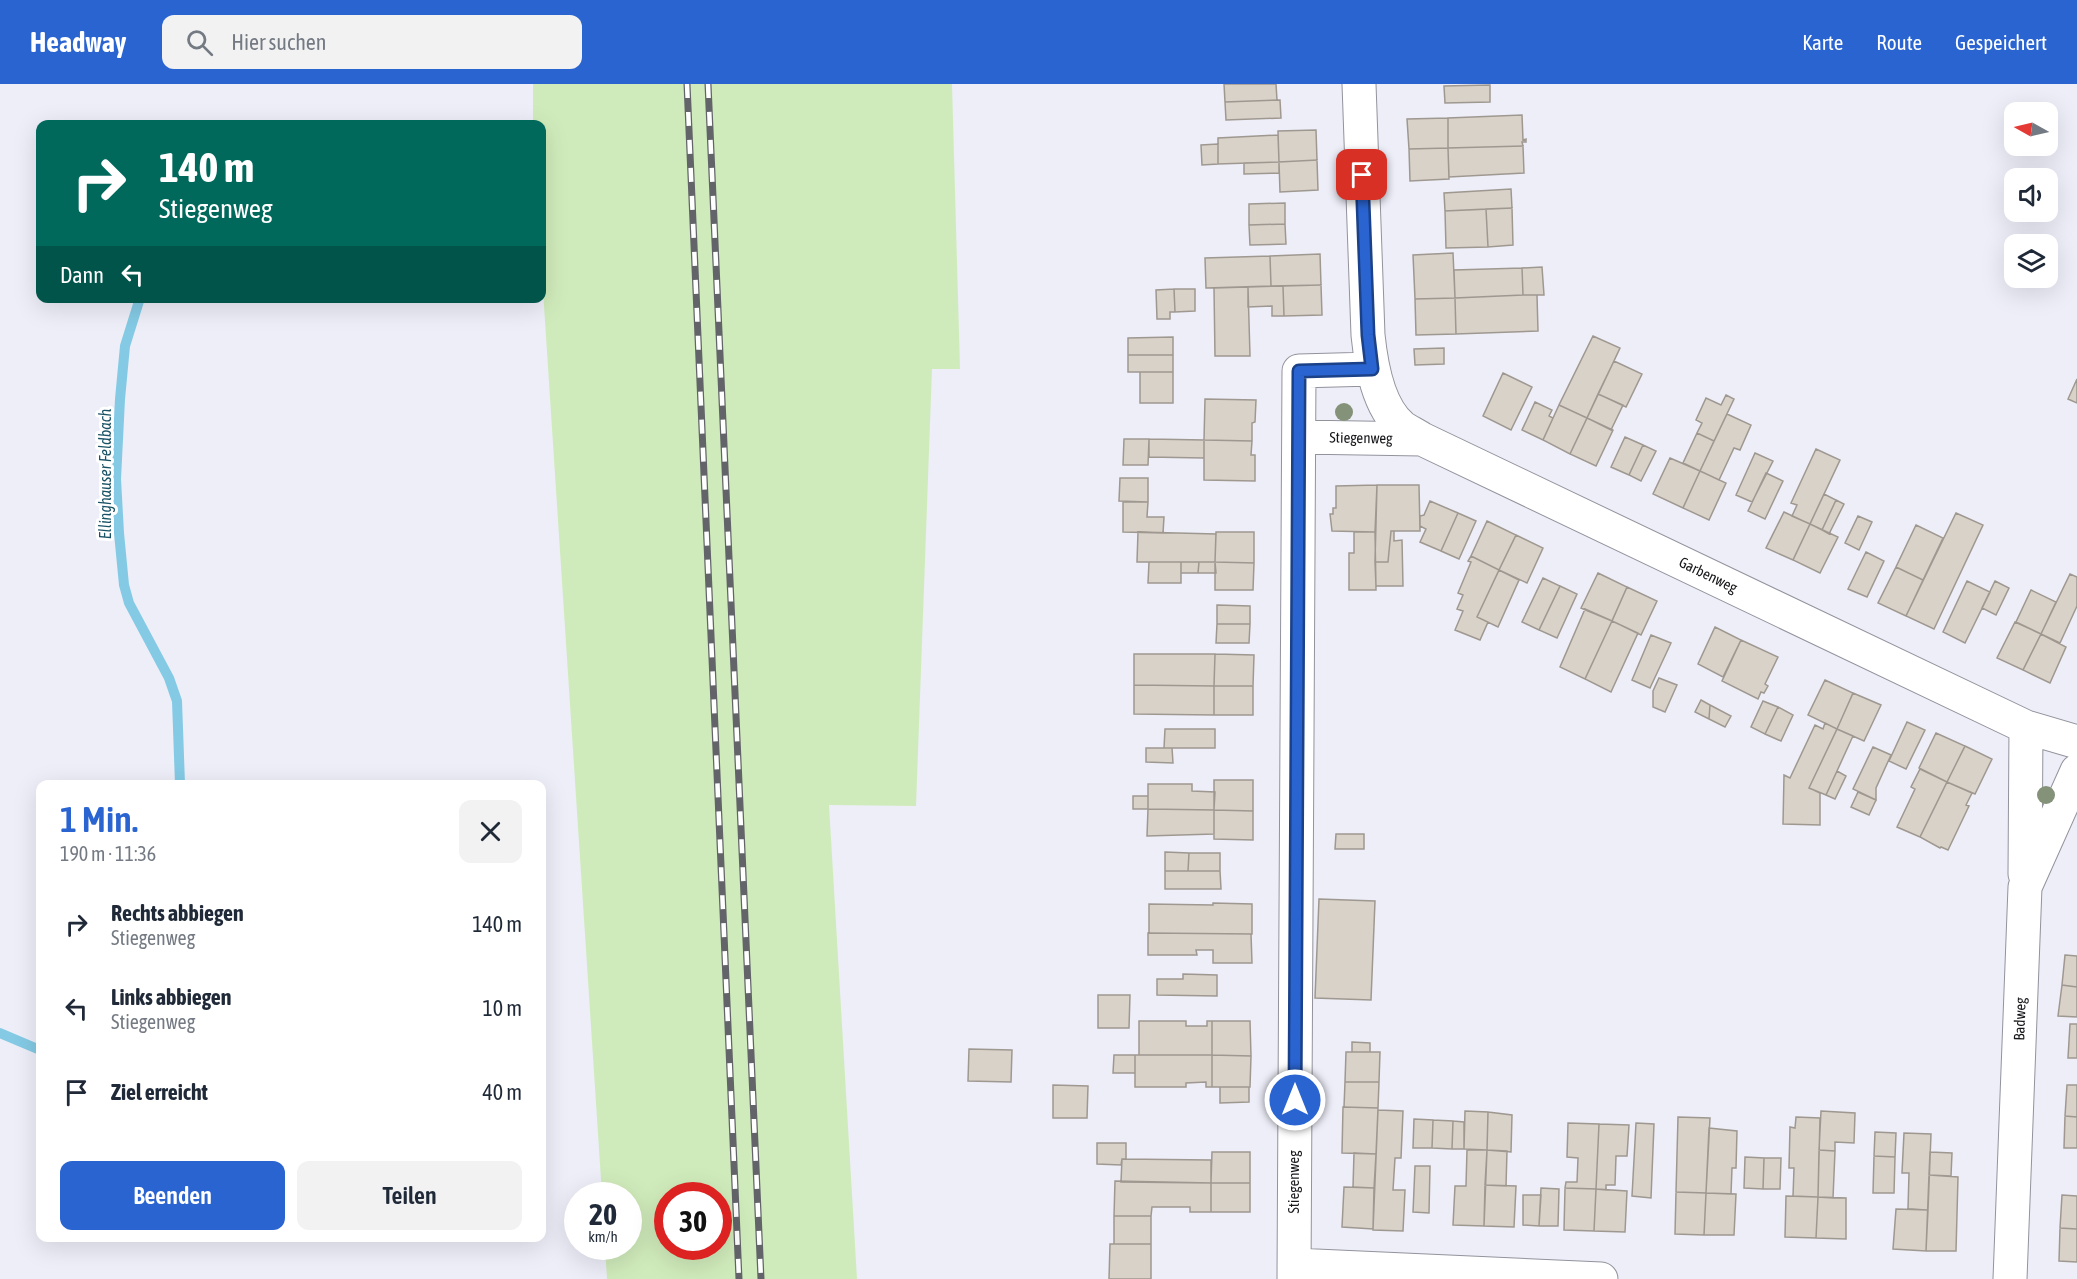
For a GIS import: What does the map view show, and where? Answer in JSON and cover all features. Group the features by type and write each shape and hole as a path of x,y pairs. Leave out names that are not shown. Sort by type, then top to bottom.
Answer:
{"street":[{"path":"1359,84 1368,335 1372,369"},
{"name":"Stiegenweg","path":"1294,1272 1299,371 1372,369"},
{"name":"Garbenweg","path":"1372,369 1388,411 1402,427 1422,439 2026,727 2077,742"},
{"name":"Stiegenweg","path":"1299,437 1422,439"},
{"path":"2025,887 2026,727"},
{"name":"Badweg","path":"2010,1279 2025,887 2077,771"},
{"path":"1294,1272 1601,1279"}],"green space":[{"path":"533,84 952,84 960,369 932,369 916,806 829,805 857,1279 607,1279 606,1260 642,1260 642,1182 601,1182 544,303 546,303 546,120 533,120"}],"building":[{"path":"1224,84 1276,84 1277,100 1225,102"},
{"path":"1490,85 1490,102 1445,103 1444,86"},
{"path":"1280,100 1281,118 1226,120 1225,102"},
{"path":"1522,115 1523,140 1526,139 1526,142 1522,142 1523,146 1448,148 1448,118"},
{"path":"1448,118 1448,148 1409,149 1407,119"},
{"path":"1316,130 1317,160 1279,162 1278,131"},
{"path":"1278,135 1279,162 1218,164 1218,138"},
{"path":"1218,144 1218,164 1202,165 1201,145"},
{"path":"1523,146 1524,173 1449,177 1448,148"},
{"path":"1448,148 1449,179 1410,181 1409,149"},
{"path":"1317,160 1318,190 1280,192 1279,162"},
{"path":"1279,162 1279,173 1244,174 1244,163"},
{"path":"1511,189 1512,208 1445,211 1444,193"},
{"path":"1285,203 1285,224 1249,225 1249,204"},
{"path":"1512,208 1513,245 1488,247 1486,209"},
{"path":"1486,209 1488,247 1446,248 1445,211"},
{"path":"1285,224 1286,244 1250,245 1249,225"},
{"path":"1453,253 1455,298 1415,299 1413,255"},
{"path":"1320,254 1321,285 1271,286 1270,256"},
{"path":"1270,256 1271,286 1206,288 1205,258"},
{"path":"1542,267 1544,295 1523,295 1522,268"},
{"path":"1522,268 1523,295 1455,298 1454,270"},
{"path":"1321,285 1322,315 1284,316 1283,286"},
{"path":"1283,286 1284,316 1272,316 1272,306 1248,307 1248,287"},
{"path":"1248,287 1250,356 1215,356 1214,288"},
{"path":"1174,289 1195,289 1195,311 1175,312"},
{"path":"1174,289 1175,312 1170,312 1170,319 1157,319 1156,290"},
{"path":"1537,295 1538,331 1456,334 1455,298"},
{"path":"1455,298 1456,334 1416,335 1415,299"},
{"path":"1593,336 1620,348 1587,418 1559,405"},
{"path":"1173,337 1173,355 1128,355 1128,338"},
{"path":"1444,348 1444,364 1415,365 1414,349"},
{"path":"1128,355 1173,355 1173,372 1128,372"},
{"path":"1614,361 1642,374 1626,407 1598,394"},
{"path":"1140,372 1173,372 1173,403 1140,403"},
{"path":"1503,373 1532,387 1511,430 1483,416"},
{"path":"2077,379 2077,403 2068,399"},
{"path":"1598,394 1623,405 1611,430 1587,418"},
{"path":"1726,395 1734,399 1714,441 1697,433 1702,423 1696,420 1706,398 1721,405"},
{"path":"1205,399 1256,400 1252,441 1204,440"},
{"path":"1535,402 1552,410 1549,416 1553,418 1543,440 1522,430"},
{"path":"1559,405 1587,418 1570,454 1543,440"},
{"path":"1727,414 1751,425 1740,450 1734,448 1719,480 1700,471"},
{"path":"1587,418 1613,430 1596,466 1570,454"},
{"path":"1697,433 1714,441 1700,471 1683,463"},
{"path":"1625,437 1643,445 1629,475 1611,467"},
{"path":"1124,439 1149,439 1148,465 1123,465"},
{"path":"1149,439 1204,440 1204,458 1149,457"},
{"path":"1204,440 1252,441 1251,455 1255,455 1255,481 1204,480"},
{"path":"1643,445 1656,451 1641,481 1629,475"},
{"path":"1816,449 1840,460 1810,524 1792,516 1797,505 1791,503"},
{"path":"1755,453 1773,461 1752,502 1736,495"},
{"path":"1670,458 1700,471 1683,508 1653,494"},
{"path":"1700,471 1726,483 1709,520 1683,508"},
{"path":"1766,473 1783,481 1765,519 1748,511"},
{"path":"1120,478 1148,478 1148,502 1119,501"},
{"path":"1377,485 1375,532 1332,531 1330,514 1333,514 1333,508 1336,508 1336,486"},
{"path":"1377,485 1419,485 1420,531 1391,531 1388,562 1375,562"},
{"path":"1824,494 1836,500 1822,530 1810,524"},
{"path":"1836,500 1844,504 1829,534 1822,530"},
{"path":"1430,501 1458,513 1441,551 1420,542 1426,529 1420,526 1420,516 1424,515"},
{"path":"1123,502 1148,502 1147,517 1164,517 1163,533 1123,532"},
{"path":"1784,512 1810,524 1793,560 1766,548"},
{"path":"1458,513 1476,521 1459,559 1441,551"},
{"path":"1956,513 1983,525 1934,629 1906,616"},
{"path":"1858,516 1872,522 1859,550 1845,543"},
{"path":"1487,521 1516,535 1499,570 1471,556"},
{"path":"1810,524 1838,537 1820,573 1793,560"},
{"path":"1916,525 1943,538 1923,580 1896,567"},
{"path":"1391,531 1394,531 1394,541 1402,540 1403,586 1376,586 1375,562 1388,562"},
{"path":"1138,532 1216,534 1215,562 1137,562"},
{"path":"1216,532 1254,532 1254,563 1215,562"},
{"path":"1354,532 1375,532 1376,590 1349,590 1349,553 1354,553"},
{"path":"1516,535 1543,548 1527,583 1499,570"},
{"path":"1866,552 1884,561 1867,597 1848,589"},
{"path":"1471,556 1499,570 1477,617 1488,622 1480,640 1455,630 1463,611 1457,609 1463,595 1458,593 1471,562 1468,561"},
{"path":"1149,562 1181,562 1181,583 1148,583"},
{"path":"1181,562 1199,562 1198,573 1181,573"},
{"path":"1199,562 1215,562 1216,573 1198,573"},
{"path":"1215,562 1254,563 1253,590 1215,590"},
{"path":"1896,567 1923,580 1906,616 1878,603"},
{"path":"1499,570 1519,580 1498,627 1477,617"},
{"path":"1598,573 1627,587 1612,621 1581,608"},
{"path":"2070,574 2077,577 2077,606 2060,643 2041,634"},
{"path":"1543,578 1560,586 1539,630 1522,622"},
{"path":"1967,581 1990,592 1965,643 1943,632"},
{"path":"1995,581 2009,588 1996,615 1982,608"},
{"path":"1560,586 1577,594 1557,638 1539,630"},
{"path":"1627,587 1657,601 1641,635 1612,621"},
{"path":"2031,590 2056,602 2041,634 2016,622"},
{"path":"1217,605 1250,606 1250,624 1217,624"},
{"path":"1585,609 1612,621 1585,679 1560,667"},
{"path":"1612,621 1638,633 1611,692 1585,679"},
{"path":"2015,622 2041,634 2023,670 1997,658"},
{"path":"1217,624 1250,624 1249,643 1216,643"},
{"path":"1715,627 1741,640 1723,677 1698,664"},
{"path":"2041,634 2066,647 2050,683 2023,670"},
{"path":"1651,635 1671,643 1650,688 1632,680"},
{"path":"1741,640 1778,657 1765,684 1768,686 1764,693 1761,692 1758,699 1722,681"},
{"path":"1134,654 1215,654 1214,686 1134,685"},
{"path":"1215,654 1254,655 1253,686 1214,686"},
{"path":"1659,678 1677,685 1665,712 1653,707 1653,691"},
{"path":"1825,680 1853,693 1837,729 1808,715"},
{"path":"1134,685 1214,686 1214,715 1134,714"},
{"path":"1214,686 1253,686 1253,715 1214,715"},
{"path":"1853,693 1881,705 1864,741 1837,729"},
{"path":"1701,700 1710,705 1709,719 1695,712"},
{"path":"1763,701 1778,707 1765,734 1751,727"},
{"path":"1710,705 1731,716 1725,727 1709,719"},
{"path":"1778,707 1793,715 1781,741 1765,734"},
{"path":"1907,722 1925,730 1906,769 1889,761"},
{"path":"1825,723 1837,729 1809,788 1820,793 1820,825 1783,824 1784,775 1790,778 1815,725 1823,729"},
{"path":"1165,729 1215,729 1215,748 1164,748"},
{"path":"1837,729 1853,736 1826,795 1809,788"},
{"path":"1936,733 1965,746 1947,782 1919,768"},
{"path":"1965,746 1992,759 1975,794 1947,782"},
{"path":"1873,747 1891,755 1876,788 1876,800 1853,789"},
{"path":"1146,748 1172,748 1173,763 1146,762"},
{"path":"1920,769 1947,782 1920,837 1897,827 1915,789 1911,787"},
{"path":"1837,771 1846,776 1835,799 1826,795"},
{"path":"1214,780 1253,780 1253,811 1214,810"},
{"path":"1947,782 1972,793 1966,805 1969,806 1948,850 1920,837"},
{"path":"1148,784 1192,784 1192,791 1215,792 1214,810 1148,809"},
{"path":"1858,792 1876,800 1869,815 1851,807"},
{"path":"1133,796 1148,796 1148,809 1133,809"},
{"path":"1148,809 1214,810 1214,834 1147,836"},
{"path":"1214,810 1253,811 1253,840 1214,839"},
{"path":"1336,834 1364,834 1364,849 1335,849"},
{"path":"1165,852 1189,853 1188,871 1165,871"},
{"path":"1189,853 1220,853 1220,871 1188,871"},
{"path":"1165,871 1220,871 1221,889 1165,889"},
{"path":"1319,899 1375,901 1371,1000 1315,998"},
{"path":"1213,903 1252,904 1252,934 1149,933 1149,904 1213,905"},
{"path":"1148,933 1251,934 1252,963 1213,963 1213,950 1196,950 1197,955 1148,955"},
{"path":"2065,955 2077,956 2077,987 2062,985"},
{"path":"1183,974 1217,975 1217,996 1157,995 1157,979 1183,979"},
{"path":"2062,985 2077,987 2077,1017 2058,1016"},
{"path":"1098,995 1130,995 1129,1028 1098,1028"},
{"path":"1139,1021 1186,1021 1186,1026 1207,1026 1207,1021 1212,1021 1212,1055 1139,1055"},
{"path":"1212,1021 1250,1021 1251,1056 1212,1055"},
{"path":"2070,1024 2077,1024 2077,1058 2068,1058"},
{"path":"1352,1042 1370,1043 1370,1052 1352,1052"},
{"path":"969,1049 1012,1050 1011,1082 968,1081"},
{"path":"1346,1052 1380,1052 1379,1082 1345,1082"},
{"path":"1114,1055 1135,1055 1135,1073 1113,1073"},
{"path":"1135,1055 1212,1055 1212,1087 1206,1087 1206,1082 1186,1083 1186,1087 1135,1087"},
{"path":"1212,1055 1251,1056 1250,1087 1212,1087"},
{"path":"1345,1082 1379,1082 1378,1108 1344,1107"},
{"path":"1053,1085 1088,1086 1087,1118 1053,1118"},
{"path":"2067,1085 2077,1085 2077,1117 2065,1116"},
{"path":"1220,1087 1249,1087 1249,1102 1220,1103"},
{"path":"1343,1107 1378,1108 1376,1154 1342,1153"},
{"path":"1378,1110 1403,1111 1401,1158 1395,1158 1393,1190 1405,1190 1403,1231 1373,1230"},
{"path":"1465,1111 1488,1112 1487,1150 1464,1149"},
{"path":"1821,1111 1855,1113 1854,1143 1835,1142 1835,1151 1819,1150"},
{"path":"1488,1112 1512,1115 1511,1152 1487,1150"},
{"path":"2065,1116 2077,1117 2077,1148 2064,1148"},
{"path":"1678,1117 1710,1118 1706,1193 1676,1192"},
{"path":"1796,1117 1820,1118 1818,1197 1793,1196 1794,1168 1789,1168 1790,1127 1795,1128"},
{"path":"1414,1119 1433,1120 1432,1148 1413,1148"},
{"path":"1433,1120 1453,1121 1452,1149 1432,1148"},
{"path":"1453,1121 1464,1122 1464,1149 1452,1149"},
{"path":"1568,1123 1599,1124 1596,1189 1565,1188 1566,1182 1577,1182 1578,1158 1567,1157"},
{"path":"1636,1123 1654,1124 1651,1198 1632,1196"},
{"path":"1599,1124 1629,1125 1627,1156 1616,1156 1615,1185 1606,1185 1606,1190 1596,1189"},
{"path":"1709,1128 1737,1131 1736,1168 1732,1168 1731,1194 1706,1193"},
{"path":"1875,1132 1896,1133 1895,1157 1874,1156"},
{"path":"1904,1133 1931,1134 1928,1210 1908,1209 1909,1173 1902,1173"},
{"path":"1097,1143 1126,1143 1126,1159 1122,1159 1121,1165 1097,1164"},
{"path":"1467,1150 1487,1150 1484,1226 1453,1225 1455,1186 1466,1186"},
{"path":"1487,1150 1507,1151 1506,1186 1485,1185"},
{"path":"1819,1150 1835,1151 1833,1198 1818,1197"},
{"path":"1212,1152 1250,1152 1250,1183 1211,1183"},
{"path":"1930,1152 1952,1153 1951,1176 1929,1175"},
{"path":"1354,1153 1376,1154 1374,1188 1353,1187"},
{"path":"1874,1156 1895,1157 1894,1193 1873,1193"},
{"path":"1745,1157 1764,1158 1763,1189 1744,1188"},
{"path":"1764,1158 1781,1158 1780,1189 1763,1189"},
{"path":"1122,1159 1211,1160 1211,1183 1121,1182"},
{"path":"1415,1166 1430,1166 1429,1213 1413,1212"},
{"path":"1929,1175 1958,1177 1956,1251 1926,1251"},
{"path":"1115,1181 1211,1183 1211,1212 1190,1212 1190,1207 1152,1207 1151,1216 1114,1216"},
{"path":"1211,1183 1250,1183 1250,1212 1211,1212"},
{"path":"1485,1185 1516,1186 1514,1227 1484,1226"},
{"path":"1344,1187 1374,1188 1373,1229 1342,1227"},
{"path":"1541,1188 1559,1189 1558,1226 1539,1226"},
{"path":"1565,1188 1596,1189 1594,1231 1564,1230"},
{"path":"1596,1189 1627,1191 1625,1232 1594,1231"},
{"path":"1676,1192 1706,1193 1704,1235 1675,1234"},
{"path":"1706,1193 1736,1194 1734,1235 1704,1235"},
{"path":"1523,1195 1541,1195 1539,1226 1523,1225"},
{"path":"2062,1195 2077,1196 2077,1229 2060,1228"},
{"path":"1786,1196 1818,1197 1816,1238 1785,1237"},
{"path":"1818,1197 1846,1198 1846,1239 1816,1238"},
{"path":"1896,1209 1928,1210 1926,1251 1893,1249"},
{"path":"1114,1216 1151,1216 1151,1244 1114,1244"},
{"path":"2060,1228 2077,1229 2077,1262 2059,1261"},
{"path":"1110,1244 1151,1244 1151,1279 1109,1279"}],"waterway":[{"name":"Ellinghauser Feldbach","path":"138,303 125,346 120,399 116,479 119,533 124,585 129,603 169,678 177,701 180,780"},
{"name":"Ellinghauser Feldbach","path":"0,1033 36,1048"}],"railway":[{"path":"687,84 739,1279"},
{"path":"708,84 761,1279"}],"route":[{"path":"1295,1100 1299,371 1372,369 1368,335 1362,175"}]}
